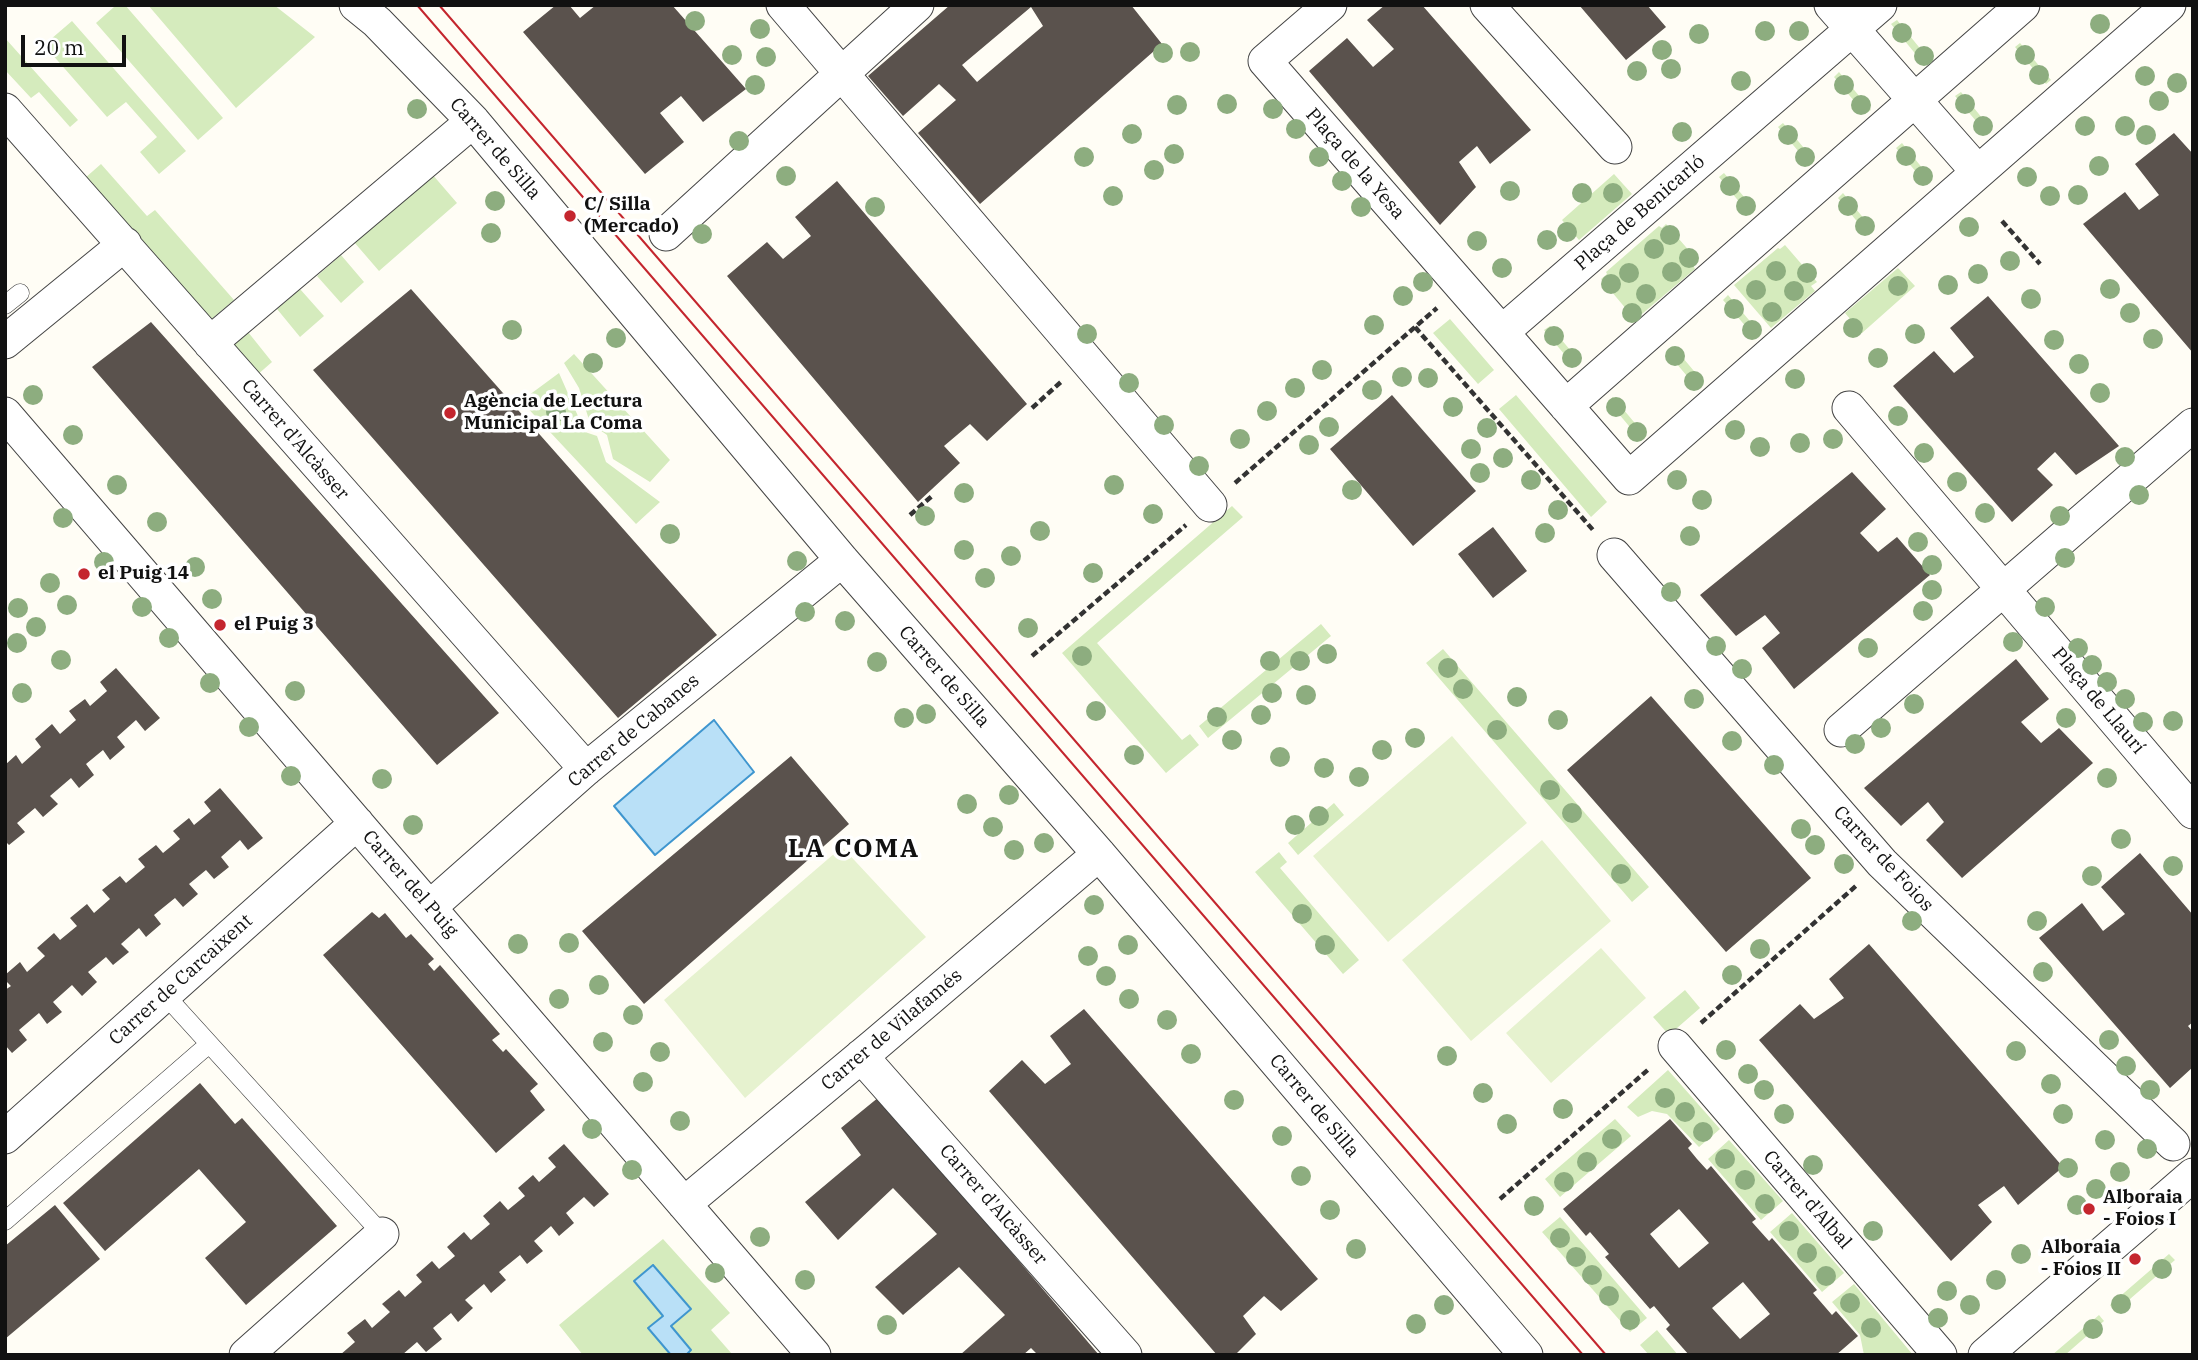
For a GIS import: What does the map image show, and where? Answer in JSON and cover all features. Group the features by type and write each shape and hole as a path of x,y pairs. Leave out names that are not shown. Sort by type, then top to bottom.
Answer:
{"street":[{"path":"783,5 1210,505"},
{"path":"666,234 917,5"},
{"name":"Plaça de la Yesa","path":"1330,5 1265,61 1502,332"},
{"path":"1487,5 1615,148"},
{"name":"Plaça de Benicarló","path":"1502,332 1842,17 1880,5"},
{"path":"1566,406 2024,5"},
{"name":"Carrer de Silla","path":"376,11 473,121 842,560 1099,854 1526,1355"},
{"path":"1502,332 1629,478 1978,172 2151,11"},
{"path":"1842,17 1978,172"},
{"name":"Carrer d'Alcàsser","path":"5,110 586,769"},
{"path":"210,343 473,121"},
{"path":"5,342 125,244"},
{"name":"Plaça de Llaurí","path":"1849,408 2193,812"},
{"name":"Carrer del Puig","path":"5,414 814,1355"},
{"path":"1841,730 2193,425"},
{"name":"Carrer de Foios","path":"1614,555 1882,863 2173,1143"},
{"name":"Carrer de Cabanes","path":"430,907 586,769 842,560"},
{"name":"Carrer de Carcaixent","path":"5,1137 357,823"},
{"name":"Carrer de Vilafamés","path":"684,1204 1099,854"},
{"name":"Carrer d'Albal","path":"1675,1046 1940,1355"},
{"name":"Carrer d'Alcàsser","path":"861,1056 1125,1355"},
{"path":"1985,1355 2193,1175"},
{"path":"246,1355 382,1234"}],"lane":[{"path":"5,305 20,293"},
{"path":"165,995 382,1234"},
{"path":"5,1221 209,1044"}],"path":[{"path":"2002,221 2040,264"},
{"path":"1032,656 1461,286"},
{"path":"1415,327 1614,555"},
{"path":"1032,408 1063,381"},
{"path":"909,515 932,496"}],"green space":[{"path":"113,5 125,5 223,118 198,140 96,23 114,7"},
{"path":"148,5 274,5 315,37 236,108"},
{"path":"1897,20 1927,57 1922,62 1891,24"},
{"path":"72,21 186,151 159,174 140,152 157,137 126,102 107,117 44,45"},
{"path":"5,38 78,120 70,127 39,92 31,98 5,70"},
{"path":"2020,43 2051,80 2046,84 2015,47"},
{"path":"1839,72 1871,110 1865,114 1834,77"},
{"path":"1961,92 1991,129 1986,133 1955,96"},
{"path":"1783,123 1814,160 1809,164 1778,127"},
{"path":"1902,143 1932,180 1927,185 1896,148"},
{"path":"101,164 147,216 155,210 234,300 209,321 85,178"},
{"path":"1724,173 1755,210 1749,214 1719,177"},
{"path":"432,174 457,203 379,271 354,242"},
{"path":"1614,174 1632,194 1579,240 1562,220"},
{"path":"1843,193 1874,231 1868,235 1838,198"},
{"path":"1666,224 1698,261 1693,265 1695,269 1642,314 1639,311 1632,316 1601,279 1659,226 1662,228"},
{"path":"1785,245 1817,282 1811,286 1815,291 1771,328 1734,285"},
{"path":"341,255 364,282 341,303 317,276"},
{"path":"1898,268 1915,286 1862,333 1845,313"},
{"path":"300,289 324,316 300,337 277,309"},
{"path":"1728,295 1759,332 1754,336 1723,300"},
{"path":"1450,319 1494,370 1478,384 1433,333"},
{"path":"1550,326 1581,363 1575,367 1544,330"},
{"path":"248,332 272,362 256,376 231,346"},
{"path":"1673,346 1704,383 1697,388 1666,351"},
{"path":"574,354 670,460 650,482 613,459 607,435 590,423 579,388 564,363"},
{"path":"559,373 585,432 597,436 606,462 660,502 636,524 521,401"},
{"path":"1516,395 1607,502 1591,517 1499,409"},
{"path":"1613,397 1644,434 1639,438 1608,401"},
{"path":"1232,506 1243,517 1097,643 1182,740 1190,734 1199,745 1166,773 1062,653"},
{"path":"1321,624 1331,636 1208,738 1199,726"},
{"path":"1443,649 1649,887 1632,902 1426,663"},
{"path":"1452,736 1527,823 1388,942 1313,856"},
{"path":"1334,803 1344,815 1298,855 1288,843"},
{"path":"1542,840 1611,921 1471,1041 1402,960"},
{"path":"842,847 926,937 745,1098 664,1000"},
{"path":"1279,852 1287,862 1280,868 1359,960 1343,974 1255,872"},
{"path":"1601,948 1646,998 1551,1083 1506,1033"},
{"path":"1685,990 1700,1008 1669,1035 1653,1017"},
{"path":"1668,1070 1720,1129 1699,1147 1667,1114 1652,1111 1638,1117 1627,1107"},
{"path":"1615,1119 1631,1136 1560,1197 1545,1179"},
{"path":"1729,1140 1783,1201 1761,1220 1708,1159"},
{"path":"1792,1213 1844,1273 1822,1292 1770,1232"},
{"path":"1560,1217 1647,1318 1630,1332 1542,1232"},
{"path":"663,1239 730,1313 711,1330 732,1354 583,1355 559,1325"},
{"path":"2169,1254 2175,1260 2115,1312 2110,1305"},
{"path":"1854,1284 1913,1355 1864,1355 1860,1335 1832,1302"},
{"path":"2099,1315 2104,1321 2065,1355 2052,1355"},
{"path":"1657,1330 1678,1355 1649,1355 1640,1345"}],"water":[{"path":"714,720 754,772 655,855 614,806"},
{"path":"653,1265 691,1309 671,1326 691,1350 686,1355 671,1355 648,1328 663,1316 634,1281"}],"building":[{"path":"556,5 569,5 580,18 596,5 672,5 746,89 703,122 681,96 660,113 684,142 645,174 523,32"},
{"path":"950,5 1131,5 1162,44 980,204 918,133 956,100 939,84 903,116 868,76","holes":["1031,7 1043,26 977,82 962,65"]},
{"path":"1385,5 1422,5 1531,130 1490,164 1477,146 1459,162 1476,187 1440,225 1309,71 1347,38 1373,67 1394,49 1367,20"},
{"path":"1579,5 1647,5 1666,27 1626,60"},
{"path":"2174,133 2193,154 2193,353 2083,224 2125,192 2139,210 2159,195 2135,164"},
{"path":"837,181 1027,404 987,441 970,424 944,446 960,463 918,502 727,276 767,242 783,259 811,236 795,217"},
{"path":"411,289 717,635 618,718 313,370"},
{"path":"1988,296 2119,446 2076,475 2055,452 2037,469 2053,485 2012,522 1893,386 1934,351 1954,373 1974,357 1950,328"},
{"path":"151,322 499,713 437,765 92,367"},
{"path":"1392,395 1476,491 1413,546 1330,449"},
{"path":"1852,472 1886,509 1860,533 1878,552 1897,537 1930,575 1794,689 1762,648 1780,633 1765,615 1736,636 1700,595"},
{"path":"1493,527 1527,571 1493,598 1458,554"},
{"path":"2016,659 2049,699 2021,722 2041,743 2059,728 2093,763 1962,878 1926,840 1944,822 1928,802 1901,826 1864,788"},
{"path":"116,668 160,718 145,731 136,720 117,737 125,747 110,760 103,750 86,764 94,775 79,788 71,778 50,796 58,804 43,817 35,808 17,823 25,832 9,845 5,841 5,765 16,755 22,764 41,747 35,739 52,724 60,734 76,720 69,711 85,699 90,706 107,691 100,682"},
{"path":"1651,696 1811,878 1726,952 1567,770"},
{"path":"791,756 849,824 644,1004 582,931"},
{"path":"220,788 263,838 248,850 240,840 221,857 229,867 214,879 206,870 189,884 198,894 183,907 175,898 154,915 161,924 146,937 139,928 121,944 129,952 113,965 106,957 88,972 97,982 82,996 72,985 53,1002 62,1012 47,1024 39,1013 19,1030 27,1040 12,1053 5,1045 5,990 11,986 5,980 5,975 20,962 27,972 45,956 37,948 54,933 60,940 77,926 70,918 87,904 94,913 110,899 102,890 120,876 126,883 145,867 138,859 156,845 163,853 180,839 173,831 189,818 194,825 211,811 204,802"},
{"path":"2140,853 2193,915 2193,1022 2188,1026 2193,1032 2193,1067 2170,1088 2039,938 2082,903 2103,931 2125,914 2101,887"},
{"path":"372,912 379,918 385,913 406,938 411,934 434,959 428,964 434,971 440,965 500,1034 492,1040 503,1052 506,1049 538,1084 530,1091 545,1110 496,1153 323,955"},
{"path":"1869,944 2063,1167 2018,1205 2004,1186 1978,1205 1992,1222 1951,1261 1759,1040 1800,1004 1814,1019 1844,998 1829,979"},
{"path":"1084,1009 1318,1279 1281,1311 1264,1296 1243,1316 1256,1334 1235,1355 1217,1355 989,1091 1022,1060 1045,1084 1071,1064 1050,1036"},
{"path":"200,1083 235,1124 242,1118 337,1226 246,1305 205,1258 246,1222 199,1169 105,1251 63,1203"},
{"path":"879,1097 1099,1355 1038,1355 1031,1348 1023,1355 960,1355 1005,1315 959,1267 903,1315 875,1287 937,1234 893,1188 838,1240 805,1202 861,1155 841,1128"},
{"path":"1670,1119 1692,1144 1688,1148 1697,1159 1707,1170 1711,1166 1756,1219 1752,1222 1769,1241 1772,1238 1817,1290 1813,1293 1832,1315 1836,1311 1858,1336 1836,1355 1689,1355 1666,1329 1670,1325 1654,1306 1650,1309 1605,1257 1609,1254 1590,1232 1586,1236 1563,1209","holes":["1679,1209 1709,1243 1679,1268 1650,1234","1743,1282 1770,1314 1740,1339 1712,1308"]},
{"path":"564,1144 609,1194 594,1207 584,1197 566,1213 574,1223 559,1236 551,1226 534,1241 543,1251 527,1264 520,1255 499,1272 506,1280 491,1293 484,1284 465,1300 473,1308 458,1322 451,1313 433,1328 442,1339 426,1352 417,1342 402,1355 340,1355 355,1342 347,1333 365,1319 372,1328 390,1312 382,1304 399,1290 405,1297 422,1282 416,1275 432,1261 439,1269 455,1256 447,1247 464,1232 471,1240 490,1224 483,1216 500,1201 508,1210 525,1196 518,1188 533,1175 539,1182 556,1167 548,1158"},
{"path":"55,1205 100,1259 5,1339 5,1246"}],"tram line":[{"path":"417,5 1583,1355"},
{"path":"439,5 1606,1355"}],"place":[{"name":"C/ Silla (Mercado)","path":"570,216"},
{"name":"Agència de Lectura Municipal La Coma","path":"450,413"},
{"name":"el Puig 14","path":"84,574"},
{"name":"el Puig 3","path":"220,625"},
{"name":"Alboraia - Foios I","path":"2089,1209"},
{"name":"Alboraia - Foios II","path":"2135,1259"}],"district":[{"name":"LA COMA","path":"854,849"}]}
